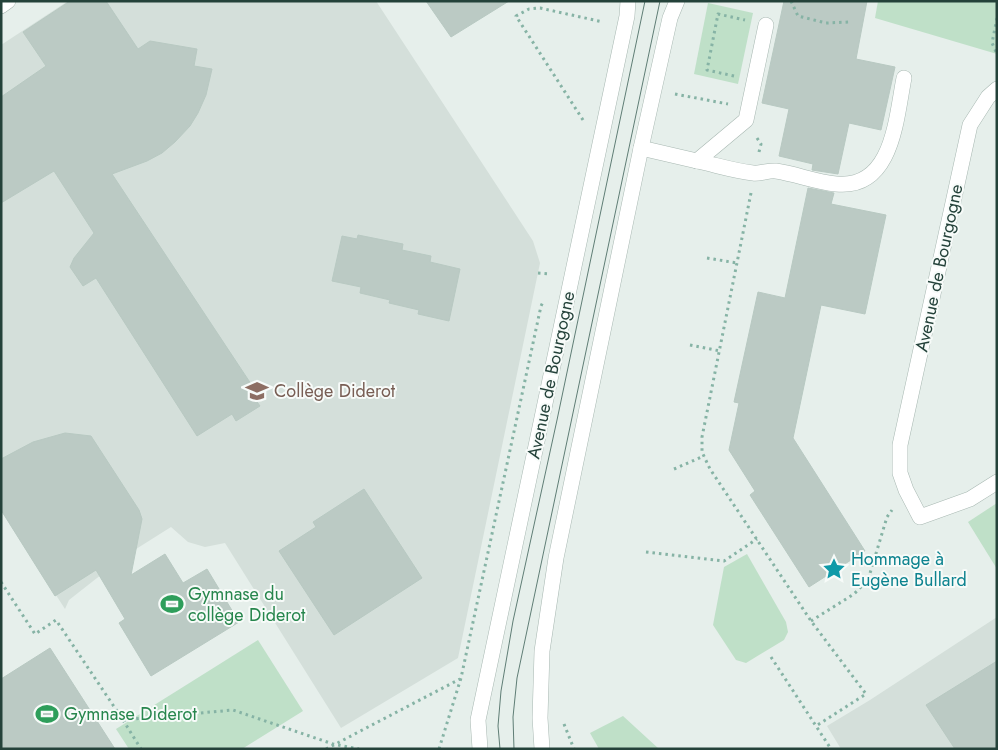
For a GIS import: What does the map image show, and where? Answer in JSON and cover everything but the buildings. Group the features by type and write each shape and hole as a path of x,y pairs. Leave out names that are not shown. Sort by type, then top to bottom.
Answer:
{"street":[{"path":"1,6 8,1"},
{"name":"Avenue de Bourgogne","path":"480,749 478,720 627,16 628,1"},
{"path":"542,749 540,718 542,651 556,558 641,148 670,18 677,1"},
{"path":"697,160 747,114 766,24"},
{"path":"641,148 755,173 774,171 836,184 855,184 874,172 886,156 891,144 904,78"},
{"name":"Avenue de Bourgogne","path":"997,88 988,97 970,125 900,445 900,473 906,490 920,517 970,499 997,482"}],"path":[{"path":"791,1 798,16 826,23 850,22"},
{"path":"600,145 516,16 529,9 540,8 608,23"},
{"path":"754,81 707,70 718,14 766,24"},
{"path":"997,18 992,43 997,54"},
{"path":"671,94 747,114 761,144 702,437 702,452 710,469 811,621 866,694 816,726"},
{"path":"707,258 737,264"},
{"path":"538,273 554,275"},
{"path":"439,749 461,678 541,306 546,298"},
{"path":"690,345 720,351"},
{"path":"674,469 704,456"},
{"path":"811,621 854,594 868,580 887,517 906,490"},
{"path":"646,552 724,561 756,539"},
{"path":"1,582 35,634 56,620 141,749"},
{"path":"771,657 831,749"},
{"path":"326,749 461,678"},
{"path":"123,720 234,710 333,744 359,749"}],"shaded area":[{"name":"Collège Diderot","path":"68,1 376,1 533,241 540,263 458,658 341,728 225,543 205,547 188,542 171,527 125,556 69,600 65,609 1,510 1,45"},
{"path":"997,617 997,749 841,749 827,726"}],"green space":[{"path":"878,1 997,1 997,54 875,18"},
{"path":"708,3 753,13 738,84 694,74"},
{"path":"997,503 997,569 968,522"},
{"path":"747,554 786,622 788,632 784,640 746,663 736,660 713,625 724,567"},
{"path":"258,640 303,711 242,749 129,749 116,729"},
{"path":"623,716 659,749 599,749 590,733"}],"tram line":[{"path":"500,749 498,726 501,691 513,621 645,1"},
{"path":"514,749 513,717 517,678 660,1"}],"place":[{"name":"Collège Diderot","path":"257,391"},
{"name":"Hommage à Eugène Bullard","path":"834,569"},
{"name":"Gymnase du collège Diderot","path":"172,604"},
{"name":"Gymnase Diderot","path":"47,714"}]}
